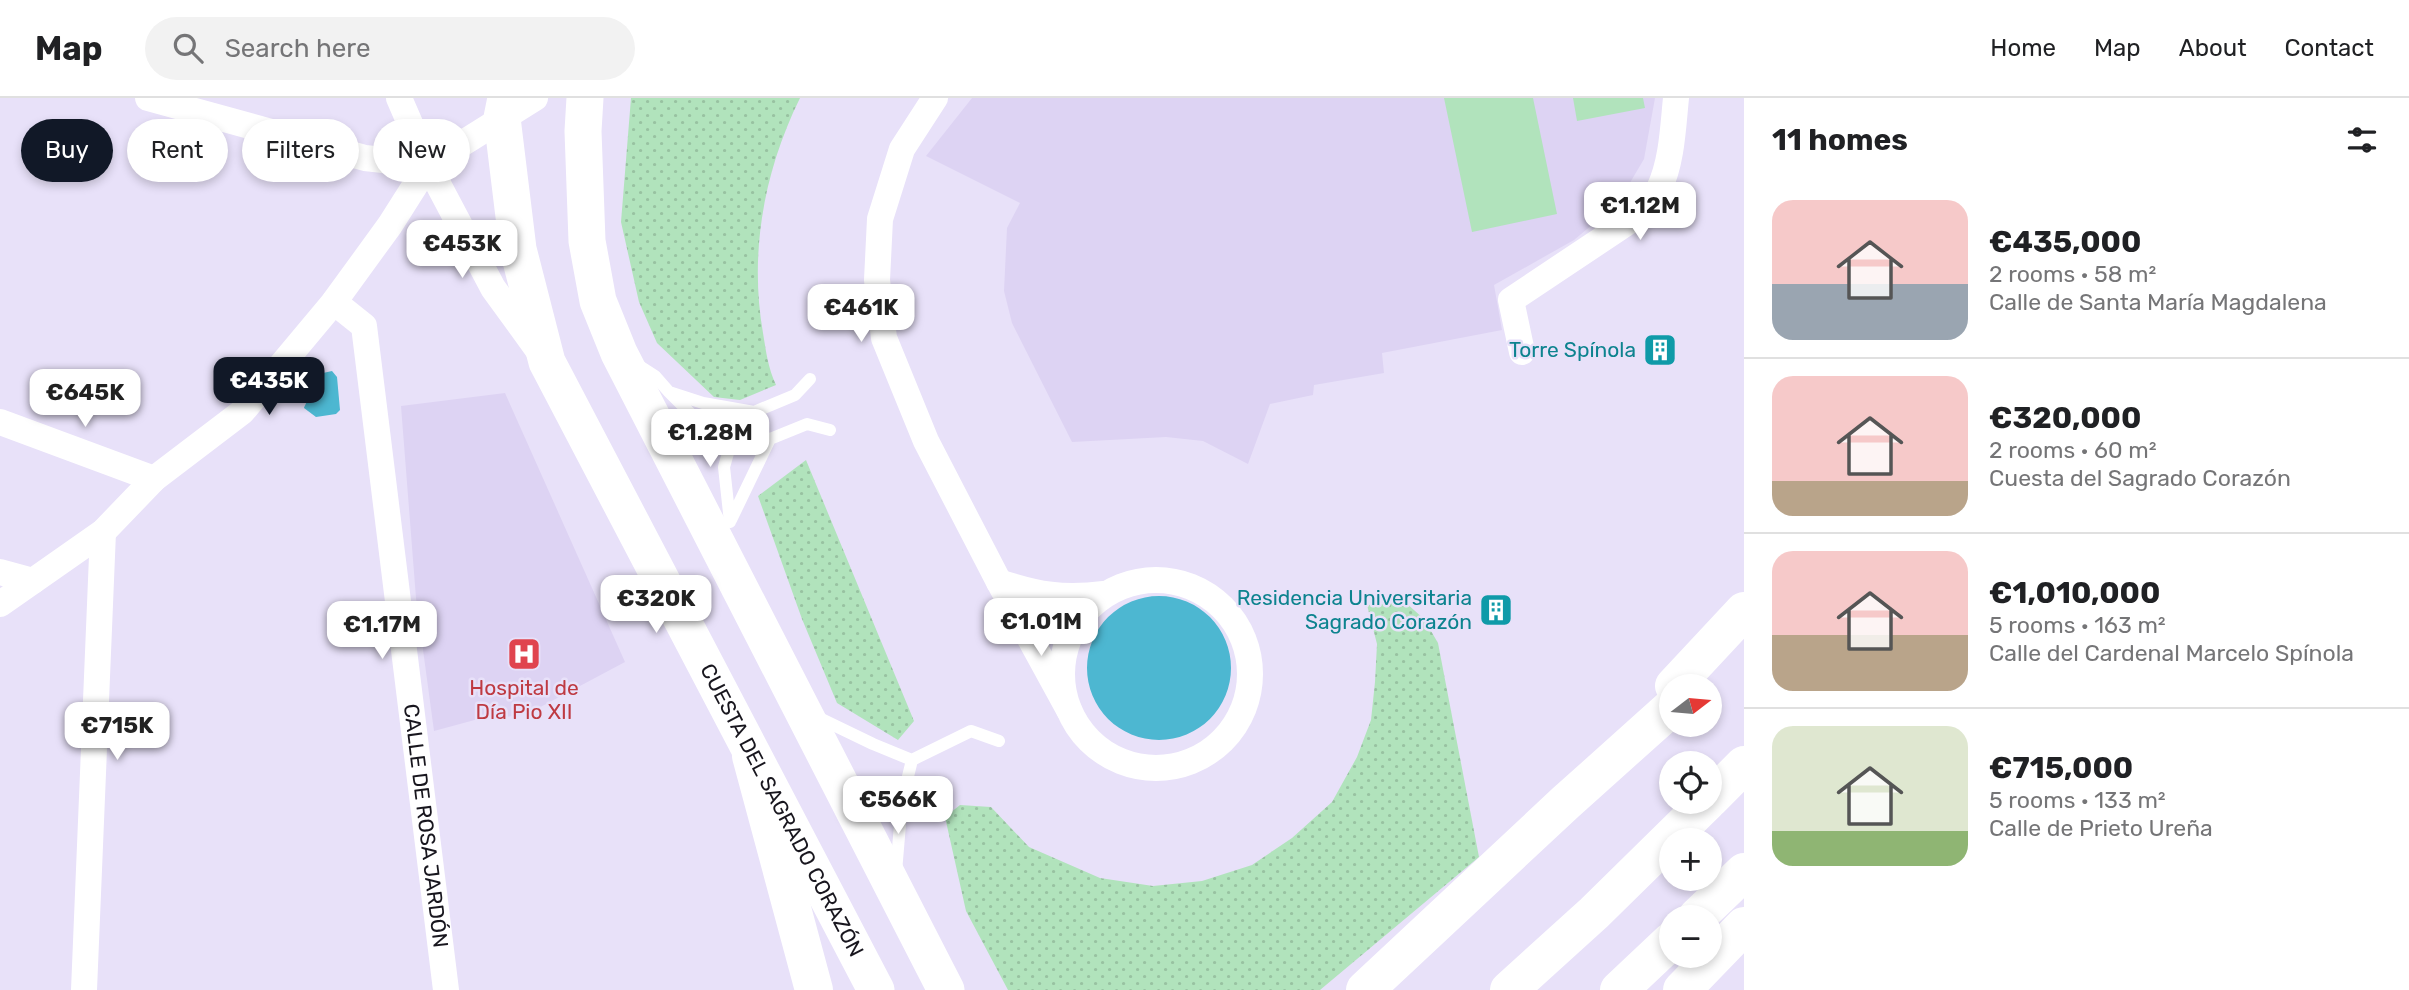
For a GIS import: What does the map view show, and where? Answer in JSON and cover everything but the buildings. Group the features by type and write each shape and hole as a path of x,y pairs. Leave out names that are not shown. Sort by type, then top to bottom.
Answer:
{"highway":[{"path":"1686,674 1744,611"},
{"path":"1709,674 1744,643"},
{"path":"1565,803 1659,703"},
{"path":"1365,990 1659,719"},
{"path":"751,756 814,990"},
{"path":"1722,786 1744,765"},
{"path":"1509,990 1594,913 1694,814"},
{"path":"1710,905 1744,872"},
{"path":"1682,990 1744,926"},
{"path":"1619,990 1659,952"}],"main road":[{"path":"585,98 583,131 587,241 598,301 619,353 726,539 799,708 946,990"},
{"name":"CUESTA DEL SAGRADO CORAZÓN","path":"504,108 518,249 547,362 751,756 876,990"}],"street":[{"path":"148,98 373,159"},
{"path":"399,98 408,119"},
{"path":"470,134 504,108 535,98"},
{"path":"935,98 902,149 880,219 877,281 884,338 926,441 999,582 1086,736 1110,756 1138,767 1169,768 1198,759 1223,741 1241,716 1250,686 1249,656 1238,627 1219,603 1193,586 1163,579 1132,582 1104,594 1080,597 1041,595 999,582"},
{"path":"1522,352 1510,300 1634,218 1648,204 1659,190 1668,161 1676,98"},
{"path":"0,604 103,532 154,479 242,412 334,302 390,225 417,182"},
{"path":"437,182 493,288 547,362"},
{"name":"CALLE DE ROSA JARDÓN","path":"334,302 364,326 446,990"},
{"path":"0,422 154,479"},
{"path":"84,990 103,532"},
{"path":"0,572 33,581"},
{"path":"1069,710 1062,679 1066,646 1081,617 1104,594"}],"lane":[{"path":"619,353 655,376 707,430 770,439 807,424 830,430"},
{"path":"726,539 724,467 730,446 754,412 795,395 810,379"},
{"path":"669,392 703,403 754,412"},
{"path":"726,539 770,439"},
{"path":"799,708 912,760 971,732 999,741"},
{"path":"894,893 902,801 912,760"}],"shaded area":[{"path":"972,98 1655,98 1644,159 1618,203 1574,240 1494,285 1502,330 1382,353 1384,373 1314,385 1313,395 1270,404 1248,464 1203,441 1166,437 1072,442 1012,323 1004,291 1007,228 1020,203 926,156"},
{"path":"505,393 625,662 531,712 502,718 482,718 434,731 416,598 401,406"}],"green space":[{"path":"631,98 800,98 777,154 759,243 759,303 768,359 776,385 740,400 714,397 657,343 639,302 621,222"},
{"path":"1444,98 1533,98 1557,214 1472,232"},
{"path":"1573,98 1643,98 1645,108 1577,121"},
{"path":"806,460 914,721 898,740 837,703 802,619 758,496"},
{"path":"1405,602 1424,619 1438,643 1479,857 1320,990 1008,990 966,911 945,817 960,805 991,807 1029,847 1100,878 1153,886 1202,881 1252,865 1292,838 1332,802 1357,757 1371,720 1377,644 1367,605"}],"water":[{"path":"332,371 337,377 340,410 336,414 316,417 304,408 321,375"},
{"path":"1159,596 1186,602 1210,617 1225,641 1231,668 1225,695 1210,719 1186,734 1159,740 1132,734 1108,719 1093,695 1087,668 1093,641 1108,617 1132,602"}],"place":[{"name":"Torre Spínola","path":"1660,350"},
{"name":"Residencia Universitaria Sagrado Corazón","path":"1496,610"},
{"name":"Hospital de Día Pio XII","path":"524,654"}]}
